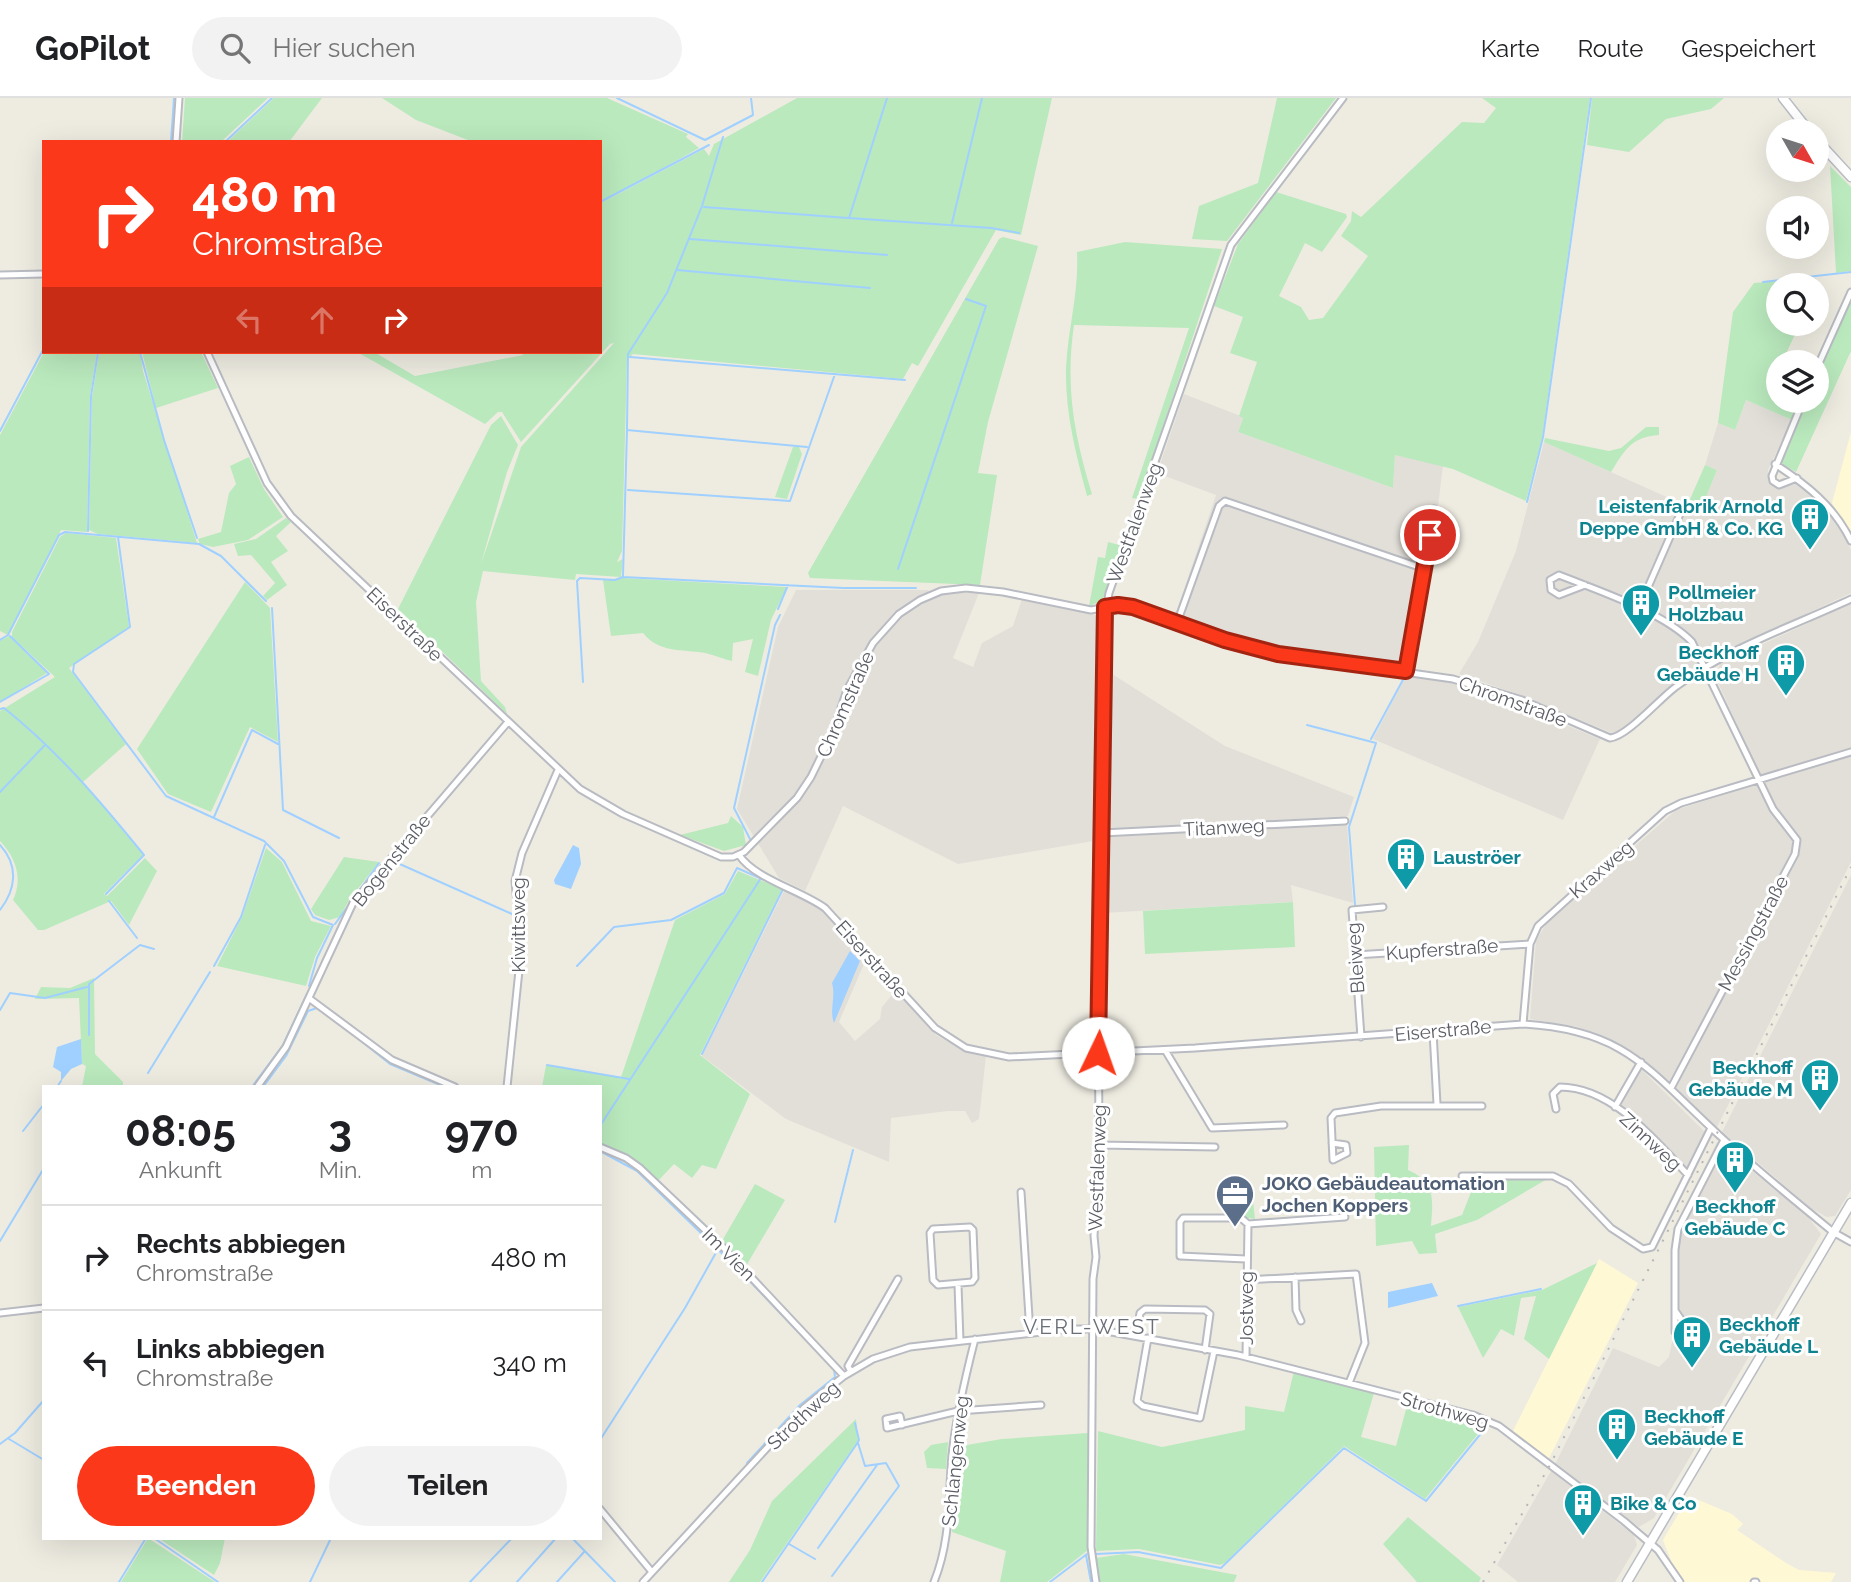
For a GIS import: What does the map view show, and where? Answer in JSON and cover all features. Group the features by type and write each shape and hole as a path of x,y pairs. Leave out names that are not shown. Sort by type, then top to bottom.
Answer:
{"main road":[{"path":"1783,98 1800,119"},
{"path":"1829,153 1851,177"},
{"path":"1627,1582 1851,1203"}],"street":[{"path":"176,140 179,98"},
{"name":"Westfalenweg","path":"1096,1582 1091,1547 1105,607 1231,245 1343,98"},
{"path":"0,275 42,274"},
{"path":"1825,350 1851,292"},
{"name":"Eiserstraße","path":"208,354 267,482 279,502 558,770 580,789 623,814 721,857 739,855 750,869 807,895 825,908 935,1028 953,1041 980,1053 1009,1057 1165,1050 1523,1024 1578,1030 1612,1044 1641,1062 1671,1087 1724,1140 1833,1232 1851,1242"},
{"path":"1797,478 1779,485 1773,481 1775,464 1798,413"},
{"path":"1775,464 1797,478 1839,518 1851,541"},
{"path":"1178,623 1219,506 1226,501 1422,568"},
{"path":"1406,671 1434,509"},
{"path":"1638,610 1680,514"},
{"name":"Messingstraße","path":"1585,585 1559,594 1551,590 1550,580 1559,575 1585,585 1679,629 1692,642 1758,780 1773,809 1793,833 1797,847 1671,1087"},
{"name":"Chromstraße","path":"739,855 785,811 811,777 833,732 847,690 873,643 910,607 941,591 966,588 1003,592 1091,610 1118,605 1133,607 1278,654 1453,679 1522,700 1597,734 1618,738 1649,708 1705,667"},
{"path":"1705,667 1851,599"},
{"name":"Bogenstraße","path":"258,1085 286,1047 353,903 508,722"},
{"path":"1758,780 1851,752"},
{"name":"Kiwittsweg","path":"507,1085 522,951 515,881 522,853 558,770"},
{"name":"Kraxweg","path":"1523,1024 1530,944 1542,921 1665,811 1681,803 1758,780"},
{"name":"Titanweg","path":"1102,834 1345,821"},
{"name":"Bleiweg","path":"1361,1037 1352,910 1383,908"},
{"name":"Kupferstraße","path":"1355,955 1530,944"},
{"path":"310,999 392,1060 450,1085"},
{"path":"1433,1032 1437,1104"},
{"path":"1165,1050 1212,1128 1284,1125"},
{"name":"Zinnweg","path":"1615,1107 1641,1062"},
{"name":"Zinnweg","path":"1556,1109 1553,1094 1560,1087 1584,1091 1615,1107 1656,1141 1688,1175"},
{"path":"1332,1143 1331,1118 1335,1113 1381,1106 1482,1106"},
{"path":"1462,1176 1553,1176 1569,1184 1611,1228 1643,1249 1652,1247 1712,1128"},
{"path":"1676,1311 1678,1230 1724,1140"},
{"path":"1099,1145 1215,1147"},
{"name":"Im Vien","path":"602,1148 626,1158 640,1168 720,1244 844,1376"},
{"path":"1021,1192 1030,1333"},
{"name":"Jostweg","path":"1246,1259 1180,1256 1180,1222 1183,1218 1241,1218 1248,1224 1345,1217"},
{"name":"Jostweg","path":"1246,1357 1248,1224"},
{"path":"970,1227 973,1230 975,1278 972,1282 958,1285 938,1285 933,1280 930,1233 933,1229 970,1227"},
{"path":"1246,1280 1356,1274 1365,1343 1349,1383"},
{"path":"1296,1277 1296,1310 1301,1321"},
{"path":"851,1372 848,1366 898,1279"},
{"path":"958,1285 960,1341"},
{"path":"0,1313 42,1308"},
{"path":"1136,1336 1140,1312 1145,1309 1205,1310 1210,1314 1205,1350"},
{"name":"Strothweg","path":"643,1582 804,1408 851,1372 891,1351 1030,1333 1094,1329 1246,1357 1473,1415 1499,1426 1650,1543 1680,1582"},
{"path":"1148,1338 1137,1401 1143,1406 1200,1418 1214,1351"},
{"name":"Schlangenweg","path":"934,1582 949,1533 950,1482 958,1411 975,1339"},
{"path":"902,1425 958,1411 1041,1405"},
{"path":"602,1511 652,1572"}],"shaded area":[{"path":"1184,394 1243,417 1238,432 1393,488 1395,455 1443,465 1437,515 1431,514 1406,659 1399,665 1280,650 1226,636 1171,615 1177,610 1216,495 1157,473"},
{"path":"1746,400 1766,409 1766,413 1776,413 1792,420 1768,470 1768,478 1779,488 1799,483 1837,521 1851,550 1851,593 1699,664 1619,731 1612,733 1523,696 1459,674 1478,642 1516,551 1544,442 1700,512 1717,470 1705,465 1718,423 1735,430"},
{"path":"1851,432 1851,533 1832,503"},
{"path":"796,590 928,590 932,597 945,593 979,593 953,658 973,667 982,643 1013,626 1022,599 1099,616 1099,840 958,864 843,806 805,891 779,878 737,809 778,627"},
{"path":"1851,603 1851,862 1717,1127 1646,1063 1614,1042 1578,1027 1530,1019 1536,941 1546,924 1676,810 1763,782 1715,676 1720,664"},
{"path":"1109,672 1225,746 1354,797 1348,816 1112,830 1107,825"},
{"path":"1407,674 1485,692 1600,739 1563,820 1373,739"},
{"path":"1347,823 1353,903 1291,885 1293,902 1104,913 1105,841 1109,837"},
{"path":"1851,875 1851,1190 1835,1216 1827,1217 1812,1209 1722,1132"},
{"path":"785,889 824,911 867,957 839,1022 855,1041 880,1019 882,1007 896,990 936,1035 959,1048 986,1056 979,1119 972,1123 965,1111 891,1118 889,1162 786,1119 702,1056"},
{"path":"1641,1069 1705,1132 1686,1170 1620,1108"},
{"path":"1717,1142 1809,1218 1821,1234 1654,1518 1639,1527 1555,1464 1613,1348 1659,1367 1669,1357 1672,1342 1687,1341 1694,1332 1672,1304 1673,1231"},
{"path":"1599,1259 1638,1283 1548,1460 1513,1431"},
{"path":"1551,1471 1634,1535 1637,1545 1615,1582 1518,1582 1497,1565"},
{"path":"1689,1496 1732,1514 1743,1524 1737,1530 1799,1570 1836,1573 1831,1582 1684,1582 1674,1568 1663,1540"}],"green space":[{"path":"185,98 268,98 223,140 182,140"},
{"path":"274,98 322,98 290,140 229,140"},
{"path":"382,98 607,98 688,134 686,137 699,148 603,202 704,149 709,156 714,144 797,98 1052,98 1021,235 996,230 918,366 912,363 903,379 633,354 627,361 622,551 617,562 623,559 621,577 576,574 575,580 483,571 476,602 481,681 505,707 507,714 398,609 491,425 501,416 518,445 507,472 481,564 521,447 614,343 602,353 602,140 468,140 416,120"},
{"path":"1277,98 1336,98 1227,241 1192,239 1199,206 1258,183"},
{"path":"1482,98 1590,98 1542,438 1526,501 1453,469 1395,455 1393,488 1238,432 1243,418 1239,416 1257,362 1230,353 1243,317 1214,306 1238,244 1276,192 1346,214 1347,217 1322,252 1305,243 1279,296 1301,307 1309,320 1323,318 1368,256 1341,236 1351,221 1352,211 1361,217 1462,122 1484,123 1496,108"},
{"path":"1592,98 1724,98 1711,109 1666,119 1629,152 1587,145"},
{"path":"1830,166 1851,187 1851,271 1836,273"},
{"path":"1003,237 1038,246 988,422 978,473 997,475 980,585 810,578 808,573 999,239"},
{"path":"1125,242 1222,249 1139,499 1132,498 1189,328 1074,325 1071,390 1080,451 1092,494 1087,496 1072,433 1066,385 1077,252"},
{"path":"1766,282 1766,336 1794,336 1788,350 1766,350 1766,409 1746,400 1735,430 1718,423 1733,312 1754,283"},
{"path":"1851,300 1851,351 1829,399 1829,350"},
{"path":"43,354 97,354 90,396 87,532 61,530 8,635 0,631 0,435"},
{"path":"99,354 140,354 143,371 197,543 98,534 89,530 92,397"},
{"path":"142,354 202,354 218,388 156,408"},
{"path":"361,354 377,354 415,376 523,355 601,354 521,442 502,412 498,412 485,424"},
{"path":"1776,413 1795,413 1792,420"},
{"path":"1802,413 1823,413 1796,472 1782,464 1781,459"},
{"path":"1646,427 1659,427 1659,435 1635,442 1625,451 1611,472 1544,442 1545,438 1609,451 1621,448"},
{"path":"793,447 799,447 802,454 787,499 775,497"},
{"path":"249,457 264,489 283,517 248,540 213,547 200,544 198,539 221,532 229,493 236,484 230,466"},
{"path":"1705,465 1717,470 1700,512 1687,506"},
{"path":"286,518 291,522 276,536 288,551 271,562 287,585 267,600 263,596 275,583 251,555 238,556 234,544 256,539"},
{"path":"66,533 116,538 129,627 69,668 126,744 83,782 143,855 104,894 107,896 145,858 157,871 129,925 111,901 44,930 38,930 13,900 18,876 14,861 0,841 0,711 55,677 12,637 12,632 60,537"},
{"path":"1108,542 1123,546 1102,601 1089,606 1098,557 1105,558"},
{"path":"623,578 787,587 771,620 758,676 745,672 753,639 733,643 732,661 705,653 663,647 643,633 611,636 603,580"},
{"path":"245,582 270,608 278,742 250,727 211,812 168,794 137,749"},
{"path":"9,636 47,673 0,702 0,641"},
{"path":"731,816 743,827 746,845 724,851 680,835 728,823"},
{"path":"266,848 282,862 311,921 331,926 315,957 306,986 217,966 242,917"},
{"path":"344,857 379,862 349,900 340,917 329,920 315,915 311,909"},
{"path":"738,871 782,889 700,1055 750,1094 716,1169 702,1165 692,1178 674,1164 658,1181 627,1155 602,1144 602,1085 542,1085 546,1065 621,1077 675,920 725,894"},
{"path":"1293,902 1295,947 1145,954 1143,911"},
{"path":"94,978 95,1054 123,1085 82,1085 86,1066 82,1064 79,998 35,999 41,987 70,988"},
{"path":"1409,1145 1408,1170 1424,1180 1431,1193 1431,1226 1462,1215 1477,1177 1549,1178 1477,1220 1435,1234 1437,1253 1419,1254 1412,1241 1376,1246 1374,1147"},
{"path":"755,1184 785,1200 746,1266 722,1241"},
{"path":"1252,1192 1255,1219 1229,1215 1229,1194"},
{"path":"1597,1263 1549,1359 1524,1339 1536,1296 1521,1298 1514,1336 1501,1329 1483,1358 1458,1307 1542,1290"},
{"path":"1294,1371 1374,1393 1361,1437 1396,1446 1408,1402 1486,1424 1425,1499 1344,1446 1225,1563 1220,1565 1139,1549 1096,1551 1098,1431 1162,1447 1245,1430 1245,1406 1284,1412"},
{"path":"856,1419 858,1440 760,1582 729,1582 750,1550 772,1501"},
{"path":"1088,1433 1088,1550 1047,1582 1000,1582 1006,1551 952,1532 955,1447 1002,1439"},
{"path":"948,1442 946,1469 927,1468 924,1452 931,1445"},
{"path":"1408,1517 1481,1578 1479,1582 1417,1582 1383,1544"},
{"path":"147,1540 151,1540 215,1582 121,1582"},
{"path":"161,1540 225,1540 220,1563 214,1575"},
{"path":"1124,1554 1237,1575 1234,1582 1100,1582 1096,1558"}],"water":[{"path":"573,845 579,848 581,864 571,889 555,884 554,880"},
{"path":"850,951 860,961 834,1023 832,983"},
{"path":"81,1039 82,1064 71,1069 61,1081 61,1072 53,1067 57,1047"},
{"path":"1432,1283 1438,1296 1388,1308 1388,1292"}],"waterway":[{"path":"171,140 174,98"},
{"path":"227,140 272,98"},
{"path":"617,98 705,140 753,115 751,98"},
{"path":"887,98 849,218 991,228 1019,233"},
{"path":"952,223 982,98"},
{"path":"1527,502 1543,437 1591,98"},
{"path":"627,429 628,354 667,293 702,206 723,137"},
{"path":"602,201 709,145"},
{"path":"704,207 848,218"},
{"path":"690,239 887,255"},
{"path":"677,270 870,288"},
{"path":"1763,282 1851,272"},
{"path":"898,569 986,306 966,299"},
{"path":"1828,350 1849,304"},
{"path":"0,431 42,352"},
{"path":"88,531 91,396 98,354"},
{"path":"141,354 164,440 197,538"},
{"path":"630,357 905,380"},
{"path":"628,490 790,501 835,374"},
{"path":"623,576 627,430 807,447"},
{"path":"0,640 8,635 59,535 65,532 199,544 221,556 266,601"},
{"path":"118,537 130,627 74,664 73,672 166,796 264,841 284,861 313,917 333,925 317,958 309,986"},
{"path":"583,682 577,581 580,578 615,580 623,577 844,588 916,588"},
{"path":"778,609 788,585"},
{"path":"272,608 283,810 339,838"},
{"path":"750,839 734,808 775,625 780,615"},
{"path":"1107,674 1108,624"},
{"path":"0,702 49,674 10,636"},
{"path":"1371,739 1405,676"},
{"path":"0,709 4,708 24,724 61,759 144,855 106,894"},
{"path":"1307,725 1376,743 1349,827 1355,905"},
{"path":"214,817 252,730 278,744"},
{"path":"0,792 45,745"},
{"path":"0,845 13,869 12,886 0,910"},
{"path":"214,966 241,917 265,845"},
{"path":"393,861 512,914"},
{"path":"335,924 379,863"},
{"path":"577,966 614,927 671,920 724,893 737,868 771,883"},
{"path":"602,1123 761,878"},
{"path":"359,903 371,886"},
{"path":"702,1054 783,889"},
{"path":"109,901 137,938"},
{"path":"89,1035 89,984 140,945 154,949"},
{"path":"148,1073 210,972"},
{"path":"0,1010 10,993 45,998 87,987"},
{"path":"253,1085 283,1045 307,994"},
{"path":"264,1085 286,1056 308,1011 317,1008"},
{"path":"336,1021 390,1064 440,1085"},
{"path":"547,1065 629,1079"},
{"path":"58,1085 61,1081"},
{"path":"23,1131 42,1107"},
{"path":"835,1222 853,1150"},
{"path":"602,1152 637,1171 738,1269"},
{"path":"0,1241 42,1171"},
{"path":"602,1437 685,1308 718,1249"},
{"path":"742,1273 806,1340"},
{"path":"1458,1306 1541,1289"},
{"path":"747,1463 800,1405 835,1377 834,1369"},
{"path":"0,1444 15,1433 42,1402"},
{"path":"762,1582 859,1440 855,1423"},
{"path":"1096,1554 1138,1552 1221,1568 1344,1448 1426,1501 1487,1426"},
{"path":"9,1439 42,1459"},
{"path":"832,1576 899,1486 886,1463 865,1466 858,1443"},
{"path":"818,1548 877,1465"},
{"path":"119,1582 145,1540"},
{"path":"157,1540 218,1582"},
{"path":"310,1582 330,1540"},
{"path":"470,1582 510,1540"},
{"path":"517,1582 554,1540"},
{"path":"574,1540 615,1582"},
{"path":"789,1544 815,1559"},
{"path":"557,1582 584,1552"},
{"path":"1050,1582 1087,1554"},
{"path":"1086,1555 1091,1582"}],"railway":[{"path":"1483,1582 1550,1465 1851,867"}],"place":[{"name":"Leistenfabrik Arnold Deppe GmbH & Co. KG","path":"1810,551"},
{"name":"Pollmeier Holzbau","path":"1641,637"},
{"name":"Beckhoff Gebäude H","path":"1786,697"},
{"name":"Lauströer","path":"1406,891"},
{"name":"Beckhoff Gebäude M","path":"1820,1112"},
{"name":"Beckhoff Gebäude C","path":"1735,1194"},
{"name":"JOKO Gebäudeautomation Jochen Koppers","path":"1235,1228"},
{"name":"Beckhoff Gebäude L","path":"1692,1369"},
{"name":"Beckhoff Gebäude E","path":"1617,1461"},
{"name":"Bike & Co","path":"1583,1537"}],"district":[{"name":"VERL-WEST","path":"1092,1326"}],"route":[{"path":"1098,1053 1105,607 1133,607 1225,640 1278,654 1406,671 1422,568 1430,535"}]}
